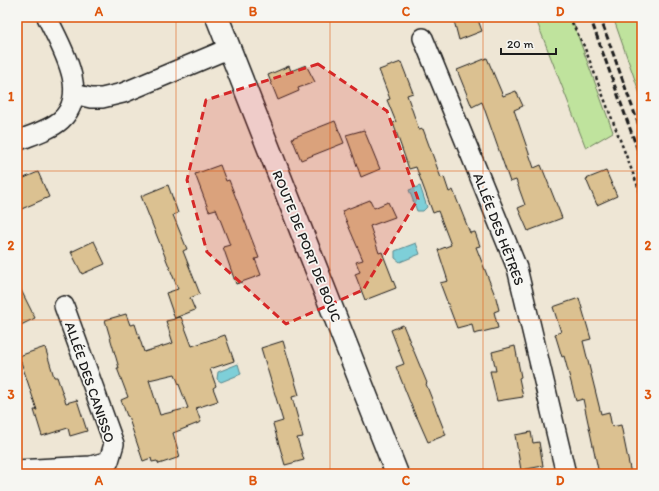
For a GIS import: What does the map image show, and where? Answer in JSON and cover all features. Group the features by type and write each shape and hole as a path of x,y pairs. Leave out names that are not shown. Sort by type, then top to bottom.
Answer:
{"main road":[{"name":"ROUTE DE PORT DE BOUC","path":"217,17 397,474"}],"street":[{"path":"17,141 49,127 62,119 67,112 74,94 69,66 47,17"},
{"name":"ALLÉE DES HÊTRES","path":"423,38 517,268 566,474"},
{"path":"74,94 91,98 102,98 123,93 230,48"},
{"name":"ALLÉE DES CANISSO","path":"17,470 91,466 108,461 114,444 64,306"}],"path":[{"path":"569,17 584,46 642,197"}],"highlighted area":[{"path":"318,64 387,111 418,199 363,290 286,324 207,252 187,180 206,100"}],"green space":[{"path":"535,17 571,17 613,132 586,148"},
{"path":"613,17 642,17 642,100"}],"water":[{"path":"420,186 427,207 423,211 417,211 409,190"},
{"path":"416,243 420,254 400,262 395,258 395,251"},
{"path":"238,364 241,374 221,382 217,379 218,372"}],"building":[{"path":"453,17 477,17 482,31 459,40"},
{"path":"487,58 503,96 516,91 523,106 514,110 534,168 541,165 562,218 528,231 518,208 525,205 516,180 510,182 482,102 472,107 457,70"},
{"path":"401,62 413,93 407,95 419,130 423,129 441,178 444,177 449,192 453,190 470,233 475,232 480,246 476,247 496,298 499,310 494,312 498,328 474,334 472,324 457,328 440,283 448,281 438,250 451,245 438,211 433,213 416,167 409,169 393,123 396,122 387,100 390,99 379,70"},
{"path":"306,65 315,82 298,88 299,91 278,100 268,75 289,66 291,71"},
{"path":"335,121 344,143 301,160 292,138"},
{"path":"364,130 380,169 361,177 346,135"},
{"path":"220,165 226,181 229,180 259,258 255,259 261,275 236,284 223,247 230,245 216,209 209,211 195,174"},
{"path":"606,171 617,196 597,205 586,179"},
{"path":"38,172 49,197 17,211 17,181"},
{"path":"168,185 178,213 173,215 187,249 183,251 200,294 190,298 195,310 175,318 181,317 192,346 225,335 234,361 210,369 216,386 213,388 218,401 196,408 201,422 173,433 180,457 159,464 157,461 152,462 151,458 143,461 121,400 128,397 117,368 119,368 105,320 126,314 130,325 135,324 144,352 173,343 166,321 175,319 166,293 178,289 141,196","holes":["175,374 188,408 160,415 149,380"]},
{"path":"370,200 374,208 388,202 395,217 370,226 379,253 382,252 396,288 365,300 355,274 360,272 356,262 363,260 342,211"},
{"path":"94,241 105,264 82,274 71,252"},
{"path":"17,282 35,318 17,327"},
{"path":"579,298 591,339 583,341 601,414 609,412 612,427 621,425 631,474 599,474 583,399 576,401 564,356 562,357 555,334 561,332 553,307"},
{"path":"403,325 427,383 426,384 446,435 428,442 416,417 396,367 404,364 391,330"},
{"path":"283,341 299,395 292,397 303,437 297,438 304,460 285,465 273,424 283,421 261,348"},
{"path":"515,346 523,397 497,401 490,371 496,371 492,352"},
{"path":"45,347 54,377 57,377 66,403 77,400 87,431 70,436 68,428 42,436 34,410 37,410 19,356"},
{"path":"531,432 533,443 539,442 543,466 521,470 515,435"}],"railway":[{"path":"590,17 642,162"},
{"path":"600,17 642,134"}]}
